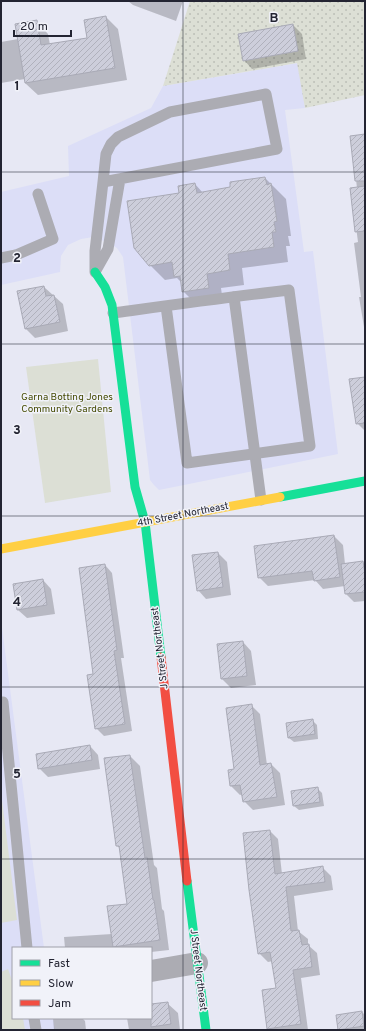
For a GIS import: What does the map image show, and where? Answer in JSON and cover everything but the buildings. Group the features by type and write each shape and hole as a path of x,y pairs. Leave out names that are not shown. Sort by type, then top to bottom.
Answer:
{"street":[{"name":"J Street Northeast","path":"95,272 104,284 112,305 135,487 145,522 206,1030"},
{"name":"4th Street Northeast","path":"1,549 365,481"},
{"path":"152,971 197,963"}],"lane":[{"path":"95,272 95,251 106,154 111,144 118,137 170,112 266,94 276,149 103,182"},
{"path":"95,272 108,249 120,179"},
{"path":"2,255 16,255 54,239 38,194"},
{"path":"113,313 234,297 289,290 310,446 187,462 166,306"},
{"path":"234,297 261,500"},
{"path":"3,702 27,947"},
{"path":"34,1019 36,1030"}],"shaded area":[{"path":"298,63 305,108 285,110 304,252 313,251 338,454 159,490 150,480 123,257 117,248 107,242 93,237 81,239 68,245 61,256 60,272 1,285 1,192 69,176 68,146 151,108 163,86"},
{"path":"1,620 44,947 12,947 12,1019 53,1019 55,1030 1,1030"}],"green space":[{"path":"190,1 365,1 365,95 305,108 297,63 163,86"},
{"name":"Garna Botting Jones Community Gardens","path":"98,359 111,492 45,503 26,367"},
{"path":"1,792 17,920 1,923"},
{"path":"8,969 12,980 12,1019 23,1019 25,1030 1,1030 1,972"}],"traffic: fast":[{"path":"95,272 105,287 112,305 135,487 145,522 161,657"},
{"path":"280,497 365,481"},
{"path":"187,881 206,1030"}],"traffic: slow":[{"path":"1,549 280,497"}],"traffic: jam":[{"path":"161,657 187,881"}]}
